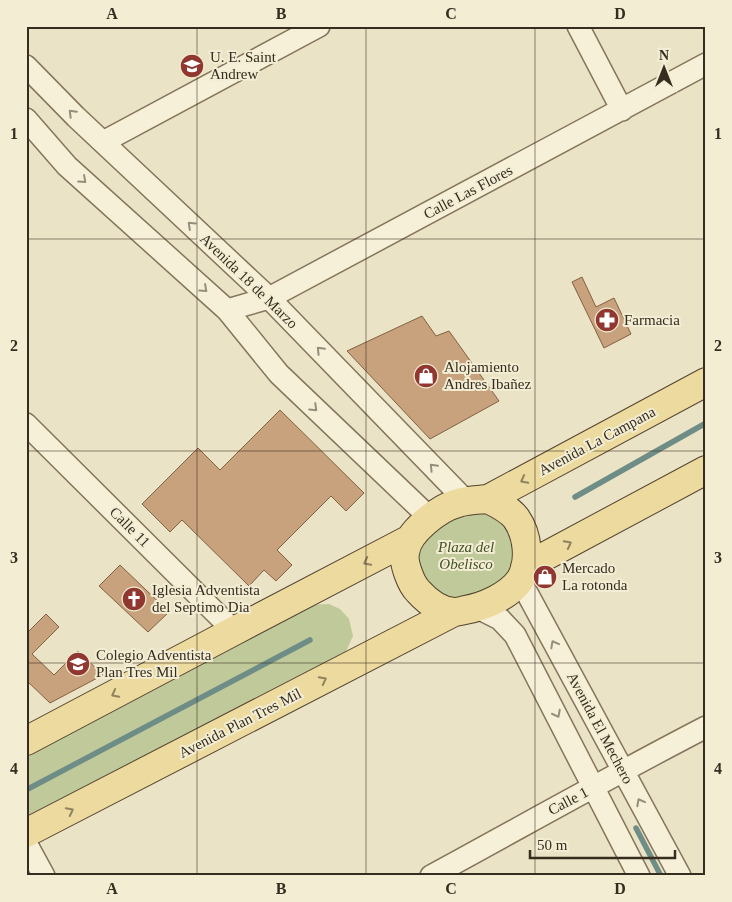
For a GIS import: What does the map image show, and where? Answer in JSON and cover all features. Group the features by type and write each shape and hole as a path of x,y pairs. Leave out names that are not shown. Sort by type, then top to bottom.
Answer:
{"main road":[{"name":"Avenida La Campana","path":"478,500 706,382"},
{"path":"522,573 706,470"},
{"path":"478,500 503,507 516,518 524,533 527,550 522,573 510,590 497,599 466,610 433,605 417,590 407,570 404,553 410,539 429,517 457,503 478,500"},
{"path":"30,734 410,539"},
{"name":"Avenida Plan Tres Mil","path":"26,833 466,610"}],"street":[{"path":"103,142 319,26"},
{"path":"578,26 622,110"},
{"name":"Calle Las Flores","path":"227,310 269,298 706,64"},
{"name":"Avenida 18 de Marzo","path":"26,66 76,117 269,298 478,500"},
{"path":"26,119 67,166 227,310 279,374 429,517"},
{"name":"Calle 11","path":"26,424 234,630"},
{"name":"Avenida El Mechero","path":"522,573 623,770 680,876"},
{"path":"466,610 500,619 515,635 639,876"},
{"name":"Calle 1","path":"431,876 623,770 706,727"},
{"path":"26,843 44,876"}],"green space":[{"name":"Plaza del Obelisco","path":"480,512 493,515 508,530 514,547 514,560 511,572 488,591 460,598 448,597 438,591 428,581 420,565 420,547 427,535 450,517"},
{"path":"329,604 340,609 349,619 353,636 343,658 26,825 26,752 308,605"}],"building":[{"name":"Farmacia","path":"582,277 596,307 614,298 631,334 604,348 572,282"},
{"name":"Alojamiento Andres Ibañez","path":"422,316 436,336 449,331 499,401 430,439 347,351"},
{"path":"280,410 364,493 346,511 331,496 277,550 292,565 276,581 264,570 249,586 182,520 170,532 142,504 198,448 220,470"},
{"name":"Iglesia Adventista del Septimo Dia","path":"120,565 169,612 148,632 99,586"},
{"name":"Colegio Adventista Plan Tres Mil","path":"46,614 59,627 32,654 54,675 78,651 103,675 50,703 26,680 26,634"}],"waterway":[{"path":"575,497 706,423"},
{"path":"26,790 310,640"},
{"path":"636,828 661,876"}],"place":[{"name":"U. E. Saint Andrew","path":"192,66"},
{"name":"Farmacia","path":"607,320"},
{"name":"Alojamiento Andres Ibañez","path":"426,376"},
{"name":"Mercado La rotonda","path":"545,577"},
{"name":"Iglesia Adventista del Septimo Dia","path":"134,599"},
{"name":"Colegio Adventista Plan Tres Mil","path":"78,664"}]}
